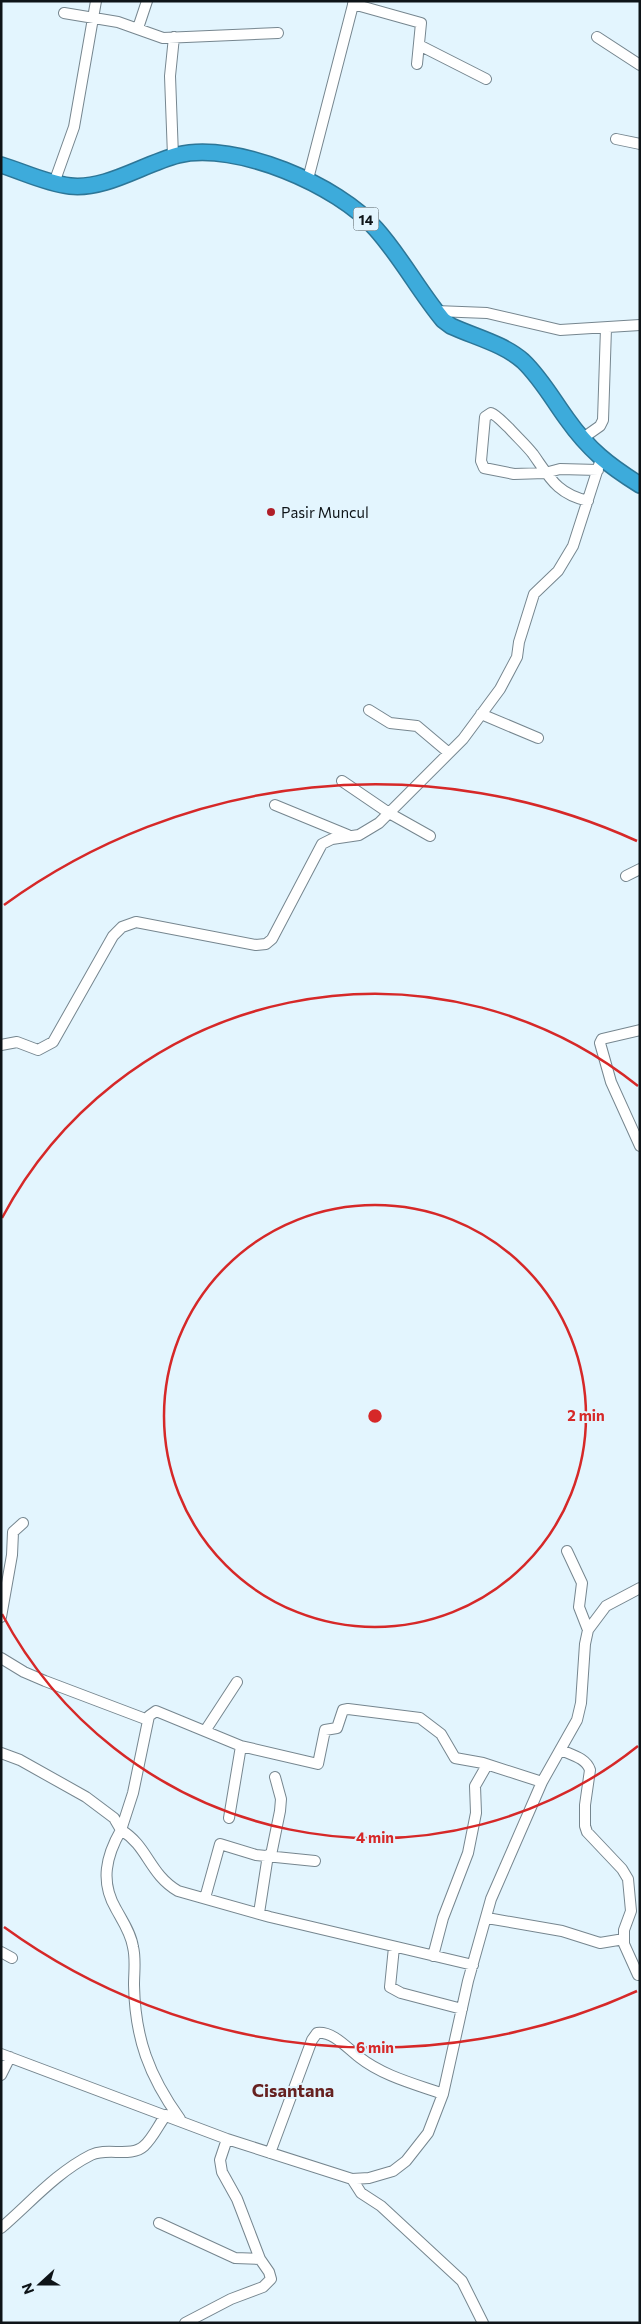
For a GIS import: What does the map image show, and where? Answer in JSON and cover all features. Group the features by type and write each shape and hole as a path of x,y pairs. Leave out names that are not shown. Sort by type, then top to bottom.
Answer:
{"highway":[{"name":"14","path":"1,165 54,183 70,186 93,185 173,156 194,152 222,154 273,166 308,179 360,213 376,228 436,311 451,326 510,351 524,362 583,438 600,464 640,485"}],"street":[{"path":"54,183 74,127 96,1"},
{"path":"138,28 147,1"},
{"path":"308,179 354,3 420,22 422,26 417,64"},
{"path":"64,13 118,22 163,38 278,33"},
{"path":"597,37 640,66"},
{"path":"173,156 170,76 174,38"},
{"path":"419,46 486,79"},
{"path":"616,139 640,144"},
{"path":"436,311 487,314 560,330 640,325"},
{"path":"583,438 600,426 602,420 606,328"},
{"path":"1,1045 16,1042 38,1050 53,1042 112,936 128,924 136,922 256,945 266,944 272,939 318,849 327,841 367,830 389,813 464,739 510,674 517,657 519,642 534,594 565,561 588,501 600,464 560,469 545,473 509,474 483,467 481,461 484,420 488,414 494,414 498,417 522,442 545,473 568,495 588,501"},
{"path":"370,710 390,723 418,726 449,753"},
{"path":"481,714 538,738"},
{"path":"342,781 389,813 430,836"},
{"path":"275,805 349,836"},
{"path":"626,876 640,870"},
{"path":"640,1030 602,1039 600,1043 611,1082 640,1146"},
{"path":"1,1617 12,1555 13,1532 23,1523"},
{"path":"568,1551 582,1583 579,1607 588,1630"},
{"path":"1,2075 6,2056 166,2114 227,2139 352,2179 369,2178 393,2171 406,2161 428,2133 443,2094 462,2009 491,1899 542,1782 576,1720 581,1703 585,1644 588,1630 606,1606 640,1588"},
{"path":"1,1658 38,1678 148,1720"},
{"path":"205,1731 237,1682"},
{"path":"180,2120 160,2090 147,2064 137,2009 133,1945 108,1891 107,1862 112,1846 122,1830 134,1793 148,1720 152,1713 156,1711 241,1746 318,1764 325,1730 337,1728 343,1710 348,1709 420,1718 441,1734 455,1758 487,1765 542,1782"},
{"path":"229,1818 241,1746"},
{"path":"561,1750 583,1760 588,1765 590,1770 584,1816 587,1832 622,1869 628,1878 631,1911 624,1939 628,1956 638,1974"},
{"path":"1,1753 20,1760 86,1798 114,1818 122,1830 140,1844 153,1869 166,1884 178,1891 394,1947 473,1965"},
{"path":"433,1956 443,1918 468,1853 476,1813 474,1786 487,1765"},
{"path":"259,1913 280,1811 280,1799 275,1777"},
{"path":"205,1898 220,1844 256,1855 315,1861"},
{"path":"487,1918 562,1931 600,1943 624,1939"},
{"path":"394,1947 390,1987 401,1993 462,2009"},
{"path":"1,1952 12,1958"},
{"path":"270,2153 312,2040 317,2034 325,2033 343,2043 374,2068 443,2094"},
{"path":"1,2228 62,2174 92,2155 106,2151 142,2148 166,2114"},
{"path":"185,2323 223,2302 263,2287 270,2281 270,2272 260,2259 237,2199 220,2165 227,2139"},
{"path":"352,2179 361,2193 381,2206 462,2281 483,2323"},
{"path":"159,2223 235,2258 260,2259"}],"place":[{"name":"Pasir Muncul","path":"271,512"}],"district":[{"name":"Cisantana","path":"293,2090"}]}
